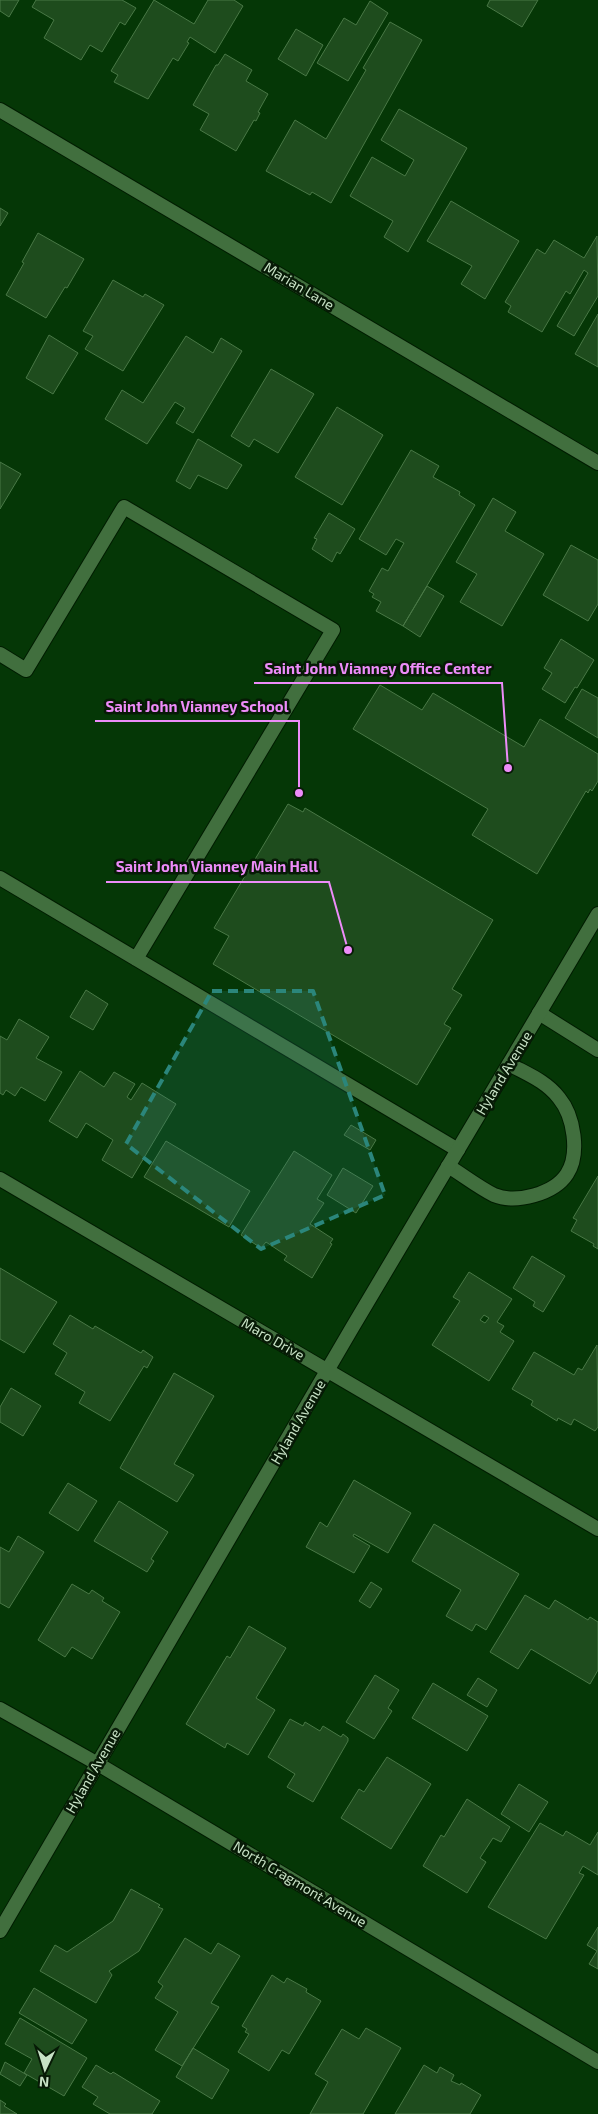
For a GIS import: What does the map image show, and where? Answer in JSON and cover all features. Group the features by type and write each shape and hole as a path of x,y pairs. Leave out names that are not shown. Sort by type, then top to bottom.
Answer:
{"street":[{"name":"Marian Lane","path":"0,110 598,462"},
{"path":"0,654 26,670 124,506 333,630 136,959"},
{"path":"0,878 458,1150"},
{"name":"Hyland Avenue","path":"0,1931 328,1370 598,914"},
{"path":"539,1013 598,1050"},
{"path":"448,1166 495,1195 522,1199 547,1191 567,1174 575,1148 570,1117 560,1098 541,1080 509,1064"},
{"name":"Maro Drive","path":"0,1179 598,1529"},
{"name":"North Cragmont Avenue","path":"0,1710 98,1764 598,2062"}],"highlighted area":[{"path":"212,991 313,991 385,1195 261,1249 126,1144"}],"building":[{"path":"0,0 19,0 9,17 0,11"},
{"path":"36,0 122,0 136,8 125,25 120,22 102,52 90,45 81,60 44,38 54,20 32,7"},
{"path":"154,0 194,24 208,0 234,0 243,6 215,53 190,37 187,42 189,43 178,61 173,58 148,99 114,82 118,75 111,71"},
{"path":"490,0 538,0 522,27 487,6"},
{"path":"370,1 388,13 348,81 317,63 344,18 356,25"},
{"path":"390,22 422,40 331,203 312,192 310,195 266,171 295,120 326,139 366,70 363,68"},
{"path":"296,29 323,45 306,76 278,59"},
{"path":"225,54 252,70 246,81 268,94 258,112 260,113 256,121 254,120 236,151 200,130 209,114 193,105 216,65 218,65"},
{"path":"399,109 467,148 408,252 384,237 393,221 350,196 372,157 405,176 414,160 381,140"},
{"path":"451,201 519,241 485,299 461,284 472,266 427,241"},
{"path":"0,208 8,213 0,226"},
{"path":"38,233 84,259 46,318 6,295"},
{"path":"597,236 598,296 574,336 557,326 588,273 584,270 570,294 566,291 542,332 508,312 511,306 505,302 537,249 545,254 554,240 584,258"},
{"path":"113,280 143,297 145,294 164,305 123,371 85,349 93,336 83,331"},
{"path":"598,314 598,367 575,354"},
{"path":"49,335 78,353 53,394 26,378"},
{"path":"186,336 213,353 221,338 242,351 193,433 176,423 185,408 175,402 147,444 105,419 122,390 143,403"},
{"path":"271,369 314,394 278,453 254,439 249,447 231,436"},
{"path":"337,407 383,435 342,505 295,477"},
{"path":"198,439 242,465 227,489 198,475 190,489 176,481"},
{"path":"411,450 439,466 433,477 460,492 459,495 475,505 403,626 376,611 381,602 372,597 374,594 369,591 382,568 388,571 404,543 396,539 386,555 359,539"},
{"path":"0,462 21,474 0,509"},
{"path":"493,498 516,512 505,531 544,554 502,626 460,602 477,574 456,562"},
{"path":"329,513 355,529 340,554 337,552 332,562 312,549 317,539 314,538"},
{"path":"571,545 598,560 598,604 588,621 543,595"},
{"path":"427,586 444,596 420,637 403,626"},
{"path":"561,639 594,660 577,688 575,687 565,703 542,689 552,673 544,668"},
{"path":"380,685 422,710 433,693 524,747 540,719 598,754 598,781 592,791 590,789 588,793 586,791 537,874 472,835 488,809 353,729"},
{"path":"582,689 598,698 598,738 565,718"},
{"path":"288,804 303,812 305,808 493,920 452,989 462,995 444,1024 451,1028 417,1085 213,964 229,936 214,928"},
{"path":"86,990 108,1004 93,1030 70,1017"},
{"path":"19,1019 49,1037 36,1058 62,1072 45,1101 21,1087 15,1096 6,1090 3,1095 0,1093 0,1036 7,1040"},
{"path":"80,1071 104,1087 114,1072 135,1084 127,1097 131,1100 142,1083 176,1104 132,1178 102,1160 113,1140 86,1123 77,1138 49,1121"},
{"path":"351,1125 376,1140 370,1150 344,1135"},
{"path":"166,1141 250,1191 229,1227 144,1177"},
{"path":"294,1151 332,1175 317,1199 324,1203 310,1224 333,1239 312,1278 284,1260 287,1256 266,1242 261,1248 241,1235"},
{"path":"343,1168 373,1186 356,1213 327,1195"},
{"path":"598,1176 598,1249 593,1246 594,1244 571,1231 577,1220 573,1218"},
{"path":"532,1256 565,1276 543,1312 533,1306 535,1302 513,1288"},
{"path":"0,1268 57,1302 24,1353 0,1339"},
{"path":"469,1272 512,1299 497,1322 504,1326 500,1332 514,1341 489,1381 432,1345 460,1301 453,1297","holes":["484,1315 489,1318 485,1323 480,1320"]},
{"path":"70,1315 93,1329 95,1326 141,1353 143,1350 153,1357 147,1368 144,1366 110,1421 79,1403 85,1392 55,1374 67,1353 53,1344"},
{"path":"597,1345 598,1427 595,1431 574,1419 571,1425 558,1418 557,1421 531,1405 533,1401 512,1389 534,1352 574,1375 578,1368 582,1370"},
{"path":"174,1373 214,1396 174,1464 194,1475 177,1502 120,1468"},
{"path":"11,1388 41,1406 23,1436 0,1422 0,1407"},
{"path":"354,1480 411,1513 388,1553 354,1534 353,1536 370,1546 354,1573 306,1547 320,1522 327,1527"},
{"path":"68,1483 97,1501 78,1531 49,1513"},
{"path":"119,1501 168,1532 151,1559 154,1561 147,1572 94,1541"},
{"path":"434,1524 519,1574 486,1630 476,1624 472,1631 446,1616 461,1590 412,1561"},
{"path":"18,1536 44,1552 9,1608 0,1603 0,1547 9,1552"},
{"path":"371,1582 382,1589 370,1608 359,1601"},
{"path":"72,1584 89,1594 92,1590 104,1598 102,1601 120,1612 92,1659 72,1647 65,1657 38,1640"},
{"path":"525,1595 549,1609 555,1600 588,1620 590,1617 598,1622 598,1670 590,1684 531,1649 518,1669 490,1652"},
{"path":"249,1626 286,1648 256,1698 275,1710 248,1755 227,1743 225,1748 186,1724 227,1656 230,1658"},
{"path":"375,1675 399,1690 388,1708 392,1711 374,1739 346,1722"},
{"path":"478,1678 497,1690 487,1707 467,1695"},
{"path":"433,1683 488,1716 467,1751 412,1718"},
{"path":"290,1719 303,1726 305,1722 320,1731 323,1726 341,1737 343,1734 348,1738 313,1802 287,1787 295,1774 268,1757"},
{"path":"387,1757 431,1784 391,1849 341,1818 359,1789 364,1792"},
{"path":"519,1784 548,1802 529,1832 501,1814"},
{"path":"467,1799 510,1827 501,1842 493,1838 480,1858 486,1862 467,1893 423,1866 441,1835 444,1837"},
{"path":"540,1823 563,1836 566,1831 590,1845 598,1832 598,1875 583,1866 579,1873 584,1875 546,1939 488,1907"},
{"path":"131,1889 160,1905 158,1907 163,1909 139,1951 109,1971 112,1975 96,2003 40,1971 55,1945 67,1952 113,1921"},
{"path":"598,1927 598,1969 589,1964 597,1951 587,1945"},
{"path":"185,1938 211,1954 218,1943 240,1956 211,2003 219,2007 182,2066 155,2050 178,2012 155,1998 163,1986 158,1982"},
{"path":"272,1975 284,1983 287,1978 307,1989 306,1992 321,2001 289,2054 282,2050 269,2071 238,2052 249,2034 245,2032 247,2029 242,2026"},
{"path":"34,1988 87,2020 72,2044 19,2013"},
{"path":"20,2018 87,2058 64,2096 24,2073 32,2059 5,2044"},
{"path":"366,2028 401,2048 363,2114 310,2114 328,2082 315,2074 342,2029 359,2039"},
{"path":"193,2048 229,2070 212,2099 176,2077"},
{"path":"5,2062 27,2075 20,2086 0,2074"},
{"path":"96,2065 111,2074 113,2072 160,2101 152,2114 110,2114 93,2104 98,2097 82,2087"},
{"path":"424,2065 437,2073 440,2067 454,2075 451,2081 460,2085 461,2083 481,2095 470,2114 395,2114"},
{"path":"0,2100 6,2104 4,2106 17,2114 0,2114"}],"place":[{"name":"Saint John Vianney Office Center","path":"508,768"},
{"name":"Saint John Vianney School","path":"299,793"},
{"name":"Saint John Vianney Main Hall","path":"348,950"}]}
